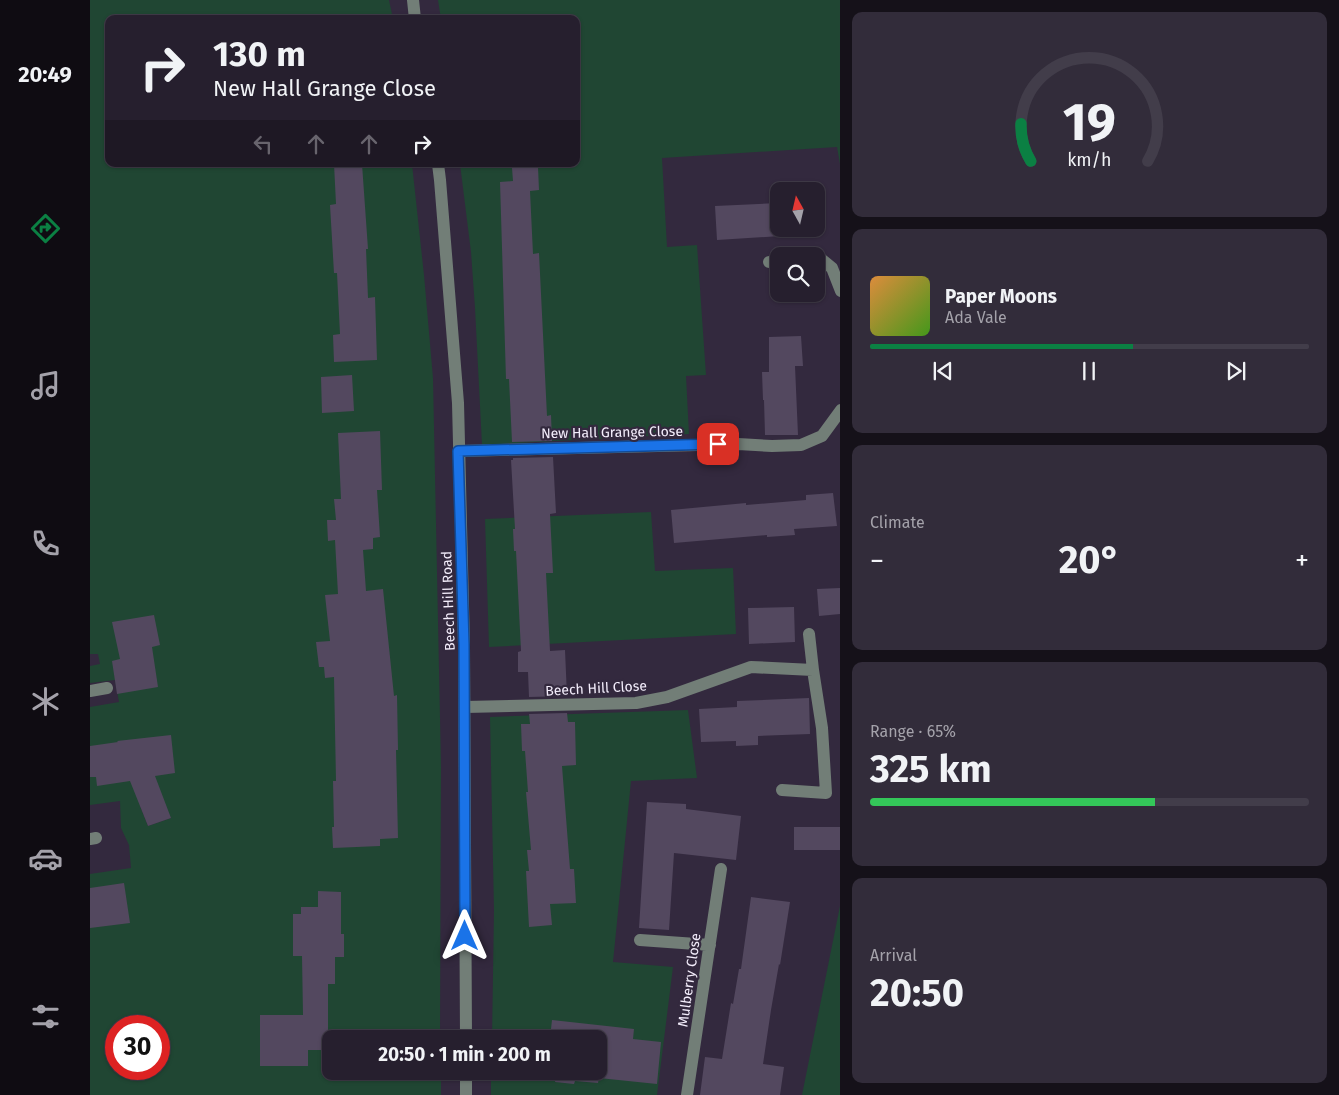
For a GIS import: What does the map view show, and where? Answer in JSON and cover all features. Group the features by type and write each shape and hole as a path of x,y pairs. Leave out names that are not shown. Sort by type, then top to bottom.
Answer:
{"street":[{"path":"412,0 415,15"},
{"name":"Beech Hill Road","path":"438,167 458,403 465,707 466,1030"},
{"path":"825,262 832,268 840,291"},
{"name":"New Hall Grange Close","path":"458,451 738,444 801,445 822,436 840,410"},
{"path":"782,790 826,793 822,728 809,634"},
{"name":"Beech Hill Close","path":"465,707 636,703 667,697 751,667 813,670"},
{"path":"90,691 107,688"},
{"name":"Mulberry Close","path":"687,1095 720,869"},
{"path":"640,940 710,945"},
{"path":"466,1080 466,1095"}],"green space":[{"path":"90,0 389,0 392,15 105,15 105,167 412,167 433,378 441,767 440,1030 322,1030 322,1080 441,1080 441,1095 90,1095 90,874 131,868 129,845 121,828 120,801 90,805 90,707 119,702 115,680 90,683 90,666 100,664 98,654 90,654","holes":["140,806 171,818 148,826"]},
{"path":"438,0 840,0 840,164 837,147 662,158 667,247 697,245 706,375 686,376 689,434 482,445 471,252 460,167 580,167 580,15 440,15"},
{"path":"651,512 655,571 733,568 736,634 489,647 485,519"},
{"path":"688,710 697,778 631,781 613,962 673,967 657,1095 491,1095 491,1080 607,1080 607,1030 492,1030 494,910 490,717"},
{"path":"840,906 840,1095 802,1095"}],"building":[{"path":"334,167 362,167 368,249 366,249 368,298 375,297 377,360 334,362 333,335 340,334 337,273 334,273 330,205 336,204"},
{"path":"538,167 539,190 530,191 533,254 539,253 547,416 551,415 552,441 512,442 509,379 506,379 500,182 513,181 512,168"},
{"path":"770,203 770,237 717,240 715,206"},
{"path":"801,336 803,366 795,366 798,435 765,435 762,372 769,372 769,337"},
{"path":"352,375 354,411 322,413 321,377"},
{"path":"380,431 382,490 377,490 380,537 373,538 373,549 363,550 366,591 383,589 394,696 397,695 398,838 380,839 380,846 333,848 333,781 336,781 334,677 325,678 324,667 319,667 316,642 330,641 325,595 338,594 335,540 328,541 327,520 336,520 334,499 341,499 338,433"},
{"path":"553,457 556,513 550,514 553,573 546,573 550,651 565,650 567,696 529,697 528,672 518,672 518,652 521,651 516,551 514,551 513,529 515,529 511,460 513,458"},
{"path":"833,493 837,526 794,529 795,535 767,537 767,535 674,543 671,510 806,500 806,495"},
{"path":"840,588 840,614 819,616 817,589"},
{"path":"794,607 795,642 749,644 748,608"},
{"path":"154,615 160,645 152,647 158,687 117,694 112,661 120,659 112,622"},
{"path":"809,698 810,734 758,736 758,745 736,746 736,741 701,742 699,709 737,707 737,701"},
{"path":"567,713 568,722 575,722 576,765 562,766 570,869 574,869 576,903 550,904 552,925 529,927 526,871 529,871 527,850 531,850 525,751 522,751 521,724 530,724 529,714"},
{"path":"171,735 175,773 155,776 171,818 148,826 130,781 97,786 96,777 90,777 90,746"},
{"path":"647,802 686,804 686,809 741,816 736,860 674,853 669,930 639,928"},
{"path":"794,827 840,827 840,850 794,850"},
{"path":"124,883 130,923 90,928 90,888"},
{"path":"318,891 341,892 341,934 344,934 344,957 335,957 335,984 328,984 328,1030 322,1030 322,1050 308,1050 308,1066 260,1066 260,1015 303,1015 302,956 293,956 293,914 301,914 301,907 318,907"},
{"path":"751,897 790,902 763,1064 784,1067 780,1095 700,1095 705,1057 722,1059 731,1003 733,1004 739,969 741,969"},
{"path":"552,1020 634,1029 633,1039 661,1042 657,1084 607,1079 607,1030 524,1030 551,1029"},
{"path":"555,1080 599,1080 598,1083 575,1081 574,1084 555,1082"}],"route":[{"path":"465,936 464,645 458,451 718,444"}]}
